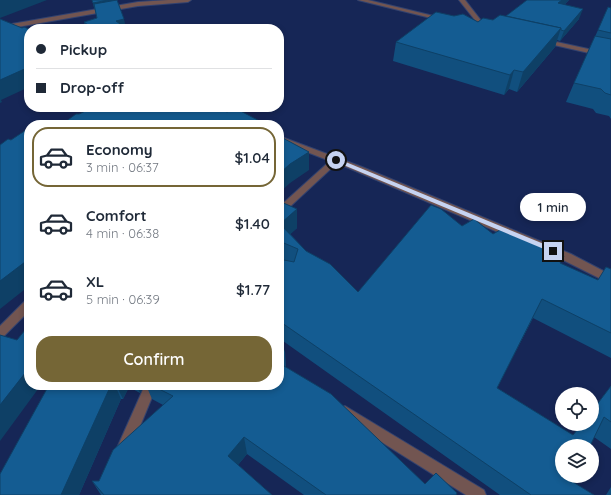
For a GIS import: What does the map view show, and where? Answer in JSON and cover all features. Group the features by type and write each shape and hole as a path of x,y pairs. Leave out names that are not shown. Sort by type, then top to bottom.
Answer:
{"street":[{"path":"0,22 122,0"},
{"path":"0,28 138,4 188,0"},
{"path":"361,0 453,21"},
{"path":"462,0 484,28"},
{"path":"476,26 492,30"},
{"path":"0,28 7,32"},
{"path":"536,40 611,56"},
{"path":"284,140 336,160 560,254 611,280"},
{"path":"284,207 336,160"},
{"path":"0,333 24,309"},
{"path":"117,462 148,390"},
{"path":"332,404 480,495"}],"building":[{"path":"92,0 108,0 93,3"},
{"path":"117,0 124,19 116,21 120,24 87,24 84,22 97,18 94,4"},
{"path":"527,0 562,0 558,3 583,9 564,31 561,30 561,28 506,16"},
{"path":"608,7 611,8 611,33 598,30"},
{"path":"436,12 454,16 463,14 478,22 483,18 493,20 500,15 561,28 523,72 514,70 510,75 396,42"},
{"path":"0,19 22,28 24,27 24,69 0,80"},
{"path":"595,36 611,39 611,95 605,93 601,89 574,83"},
{"path":"83,112 243,112 258,120 68,120 76,114"},
{"path":"24,131 24,263 0,281 0,145 8,139 11,140"},
{"path":"284,139 309,152 284,169"},
{"path":"284,203 297,209 284,220"},
{"path":"431,205 441,209 462,226 474,219 493,234 500,230 564,256 560,263 598,280 606,267 611,269 611,333 542,299 497,388 555,424 555,431 567,431 573,435 576,431 597,431 593,439 555,439 555,483 575,483 594,495 531,495 284,324 284,260 294,262 298,249 284,243 284,228 306,251 330,264 358,292"},
{"path":"24,331 24,374 0,405 0,335 17,340"},
{"path":"284,366 331,394 425,484 436,473 457,493 456,495 326,495 244,437 228,456 272,495 104,495 92,481 99,481 113,450 173,396 161,390 284,390"},
{"path":"611,386 611,422 604,417 599,427 599,402"},
{"path":"46,390 109,390 61,495 0,495 0,474"}],"route":[{"path":"336,160 553,251"}]}
